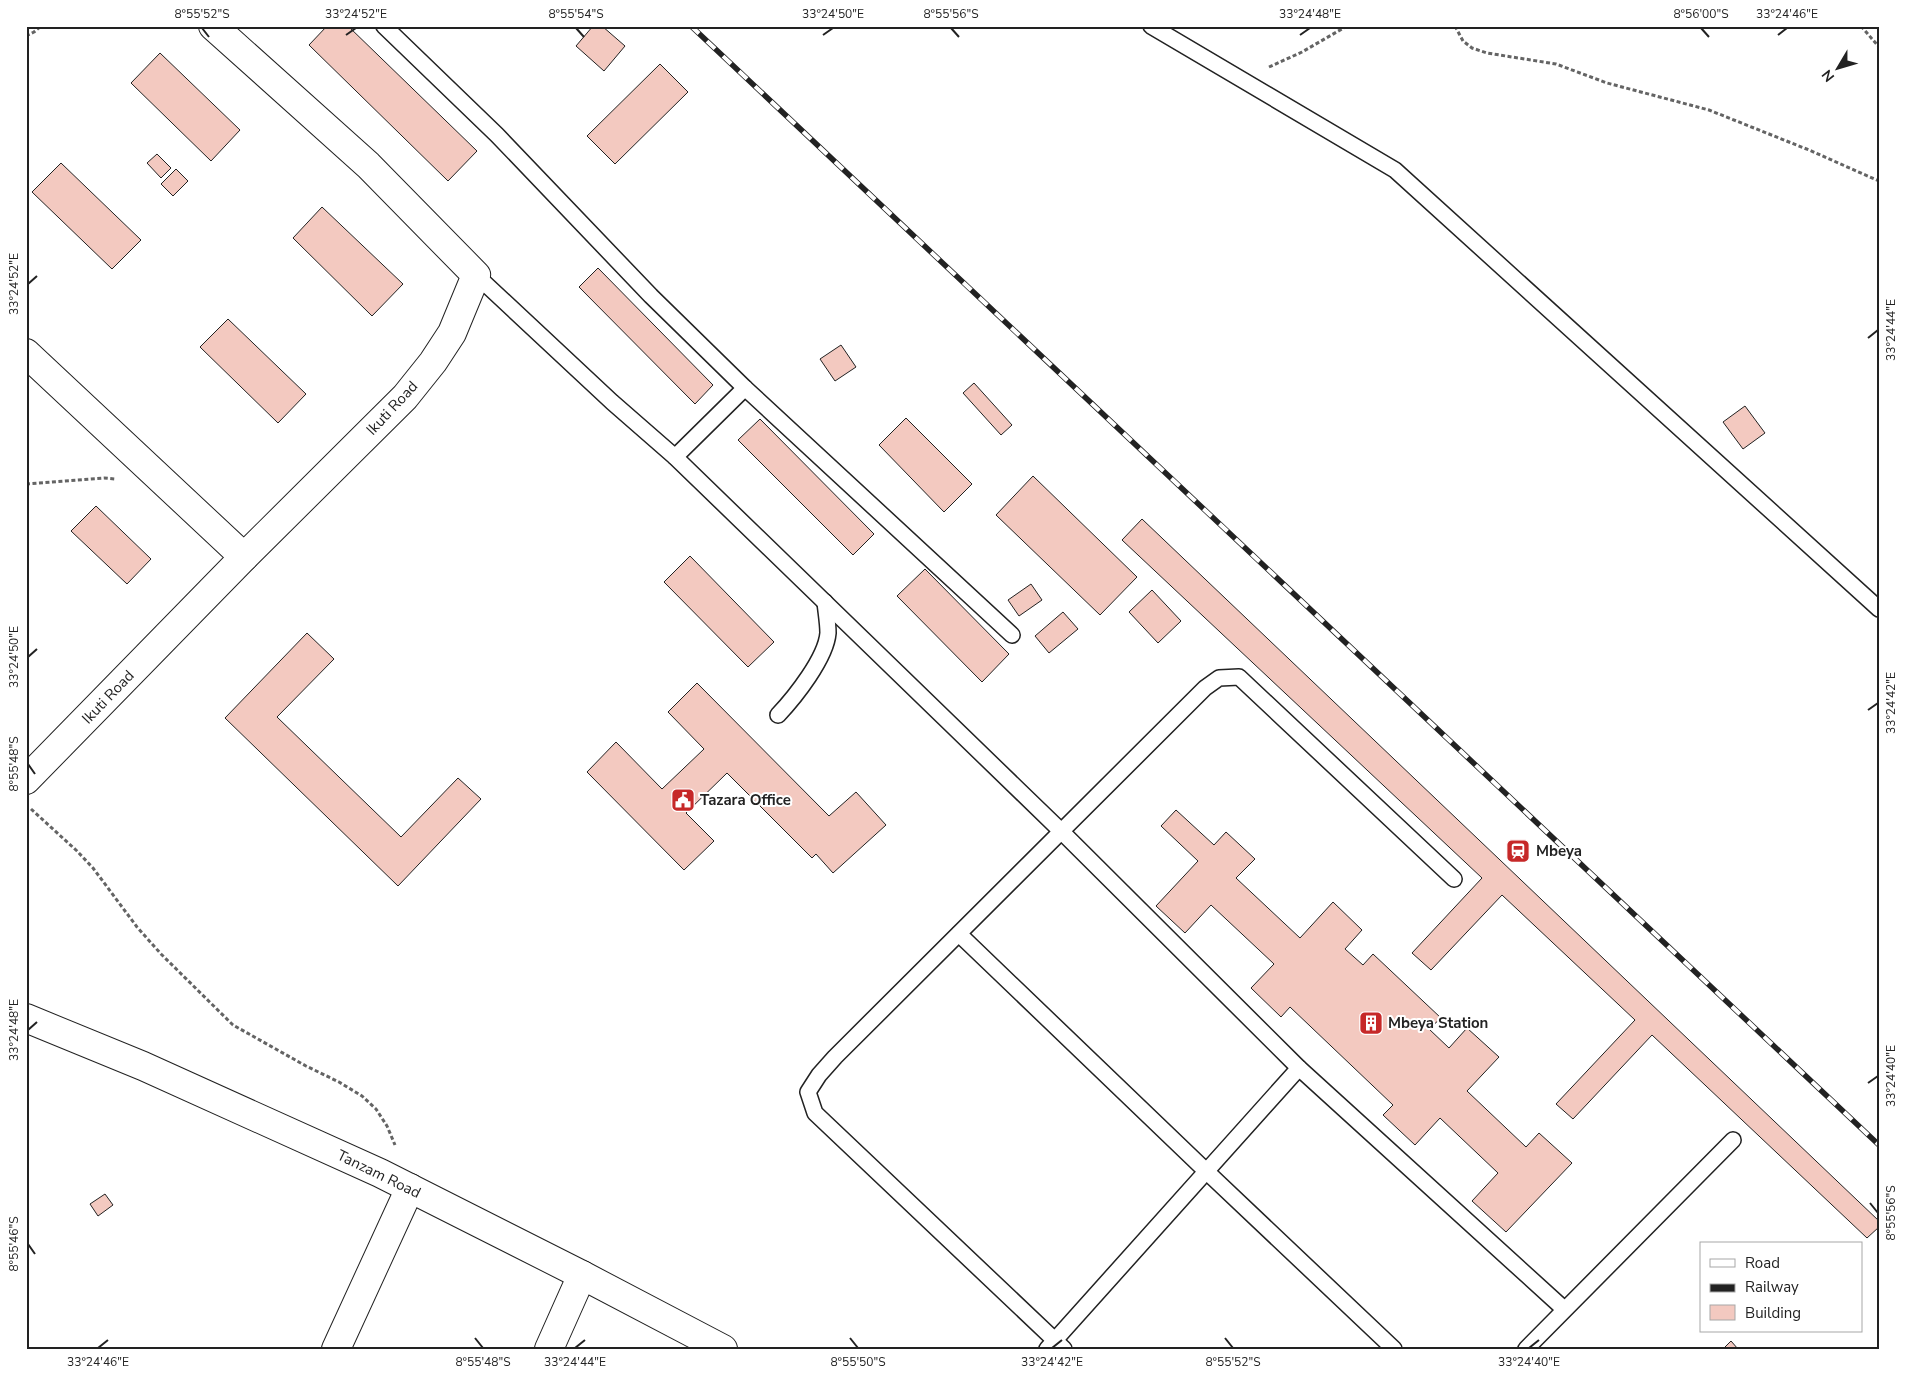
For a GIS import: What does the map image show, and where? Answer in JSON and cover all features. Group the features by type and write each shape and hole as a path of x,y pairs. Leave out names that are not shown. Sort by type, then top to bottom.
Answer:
{"main road":[{"path":"213,26 256,67 368,165 476,275"},
{"name":"Ikuti Road","path":"26,780 410,390 433,362 452,333 476,275"},
{"path":"26,353 244,557"},
{"name":"Tanzam Road","path":"26,1018 143,1066 406,1186 582,1274 723,1349"},
{"path":"336,1349 406,1186"},
{"path":"549,1349 582,1274"}],"lane":[{"path":"384,26 497,135 651,296 745,388 1012,635"},
{"path":"1151,26 1395,170 1879,609"},
{"path":"476,275 612,402 675,457 1062,832 1299,1068 1564,1309"},
{"path":"675,457 745,388"},
{"path":"778,715 796,696 822,653 828,635 825,602"},
{"path":"1299,1068 1206,1171 1055,1346 815,1113 808,1092 835,1057 1205,688 1219,678 1239,677 1454,879"},
{"path":"959,934 1394,1349"},
{"path":"1526,1349 1733,1140"}],"path":[{"path":"26,36 41,26"},
{"path":"1227,72 1257,70 1276,65 1347,26"},
{"path":"1455,26 1463,41 1472,48 1487,53 1556,64 1616,86 1709,110 1809,150 1879,181"},
{"path":"1861,26 1879,47"},
{"path":"26,484 104,478 123,479"},
{"path":"26,805 77,851 155,948 233,1025 306,1066 339,1082 362,1096 376,1109 387,1126 396,1147 406,1186"}],"building":[{"path":"327,26 348,26 477,151 448,181 309,45"},
{"path":"593,26 602,26 625,46 604,71 576,46"},
{"path":"160,53 240,130 211,161 131,83"},
{"path":"660,64 688,92 615,164 587,136"},
{"path":"157,154 171,168 161,178 147,163"},
{"path":"61,163 141,240 112,269 32,192"},
{"path":"176,169 188,181 173,196 161,184"},
{"path":"322,207 403,284 372,316 293,238"},
{"path":"598,268 713,385 695,404 579,287"},
{"path":"228,319 306,394 278,423 200,347"},
{"path":"841,345 856,367 835,381 820,359"},
{"path":"974,383 1012,425 1001,435 963,393"},
{"path":"1745,406 1765,433 1743,449 1723,422"},
{"path":"906,418 972,484 944,512 879,445"},
{"path":"760,419 874,534 853,555 738,440"},
{"path":"1033,476 1137,577 1100,615 996,515"},
{"path":"96,506 151,559 127,584 71,531"},
{"path":"1142,519 1879,1221 1879,1227 1867,1238 1652,1035 1573,1119 1556,1104 1635,1020 1502,895 1431,970 1412,953 1482,878 1122,540"},
{"path":"690,556 774,642 748,667 664,582"},
{"path":"925,569 1009,654 982,682 897,596"},
{"path":"1031,584 1042,600 1019,616 1008,600"},
{"path":"1152,590 1181,621 1158,643 1129,612"},
{"path":"1063,612 1078,629 1049,653 1035,636"},
{"path":"307,633 334,659 277,717 401,837 458,778 481,799 398,886 225,718"},
{"path":"697,683 829,816 856,792 886,825 833,873 816,854 812,858 727,773 686,813 714,841 684,870 587,772 616,742 662,789 704,749 668,712"},
{"name":"Mbeya Station","path":"1176,810 1214,845 1226,832 1255,859 1236,878 1300,938 1333,902 1362,930 1345,949 1363,965 1373,954 1441,1018 1429,1029 1449,1048 1467,1028 1499,1057 1467,1091 1526,1147 1539,1133 1572,1163 1506,1232 1472,1201 1498,1173 1440,1118 1415,1145 1383,1115 1393,1105 1290,1007 1281,1017 1251,988 1274,964 1211,905 1185,933 1156,906 1198,861 1161,826"},
{"path":"105,1194 113,1205 98,1216 90,1204"},
{"path":"1731,1341 1738,1349 1723,1349"}],"railway":[{"path":"691,26 1879,1145"}],"place":[{"name":"Tazara Office","path":"683,800"},
{"name":"Mbeya","path":"1518,851"},
{"name":"Mbeya Station","path":"1371,1023"}]}
